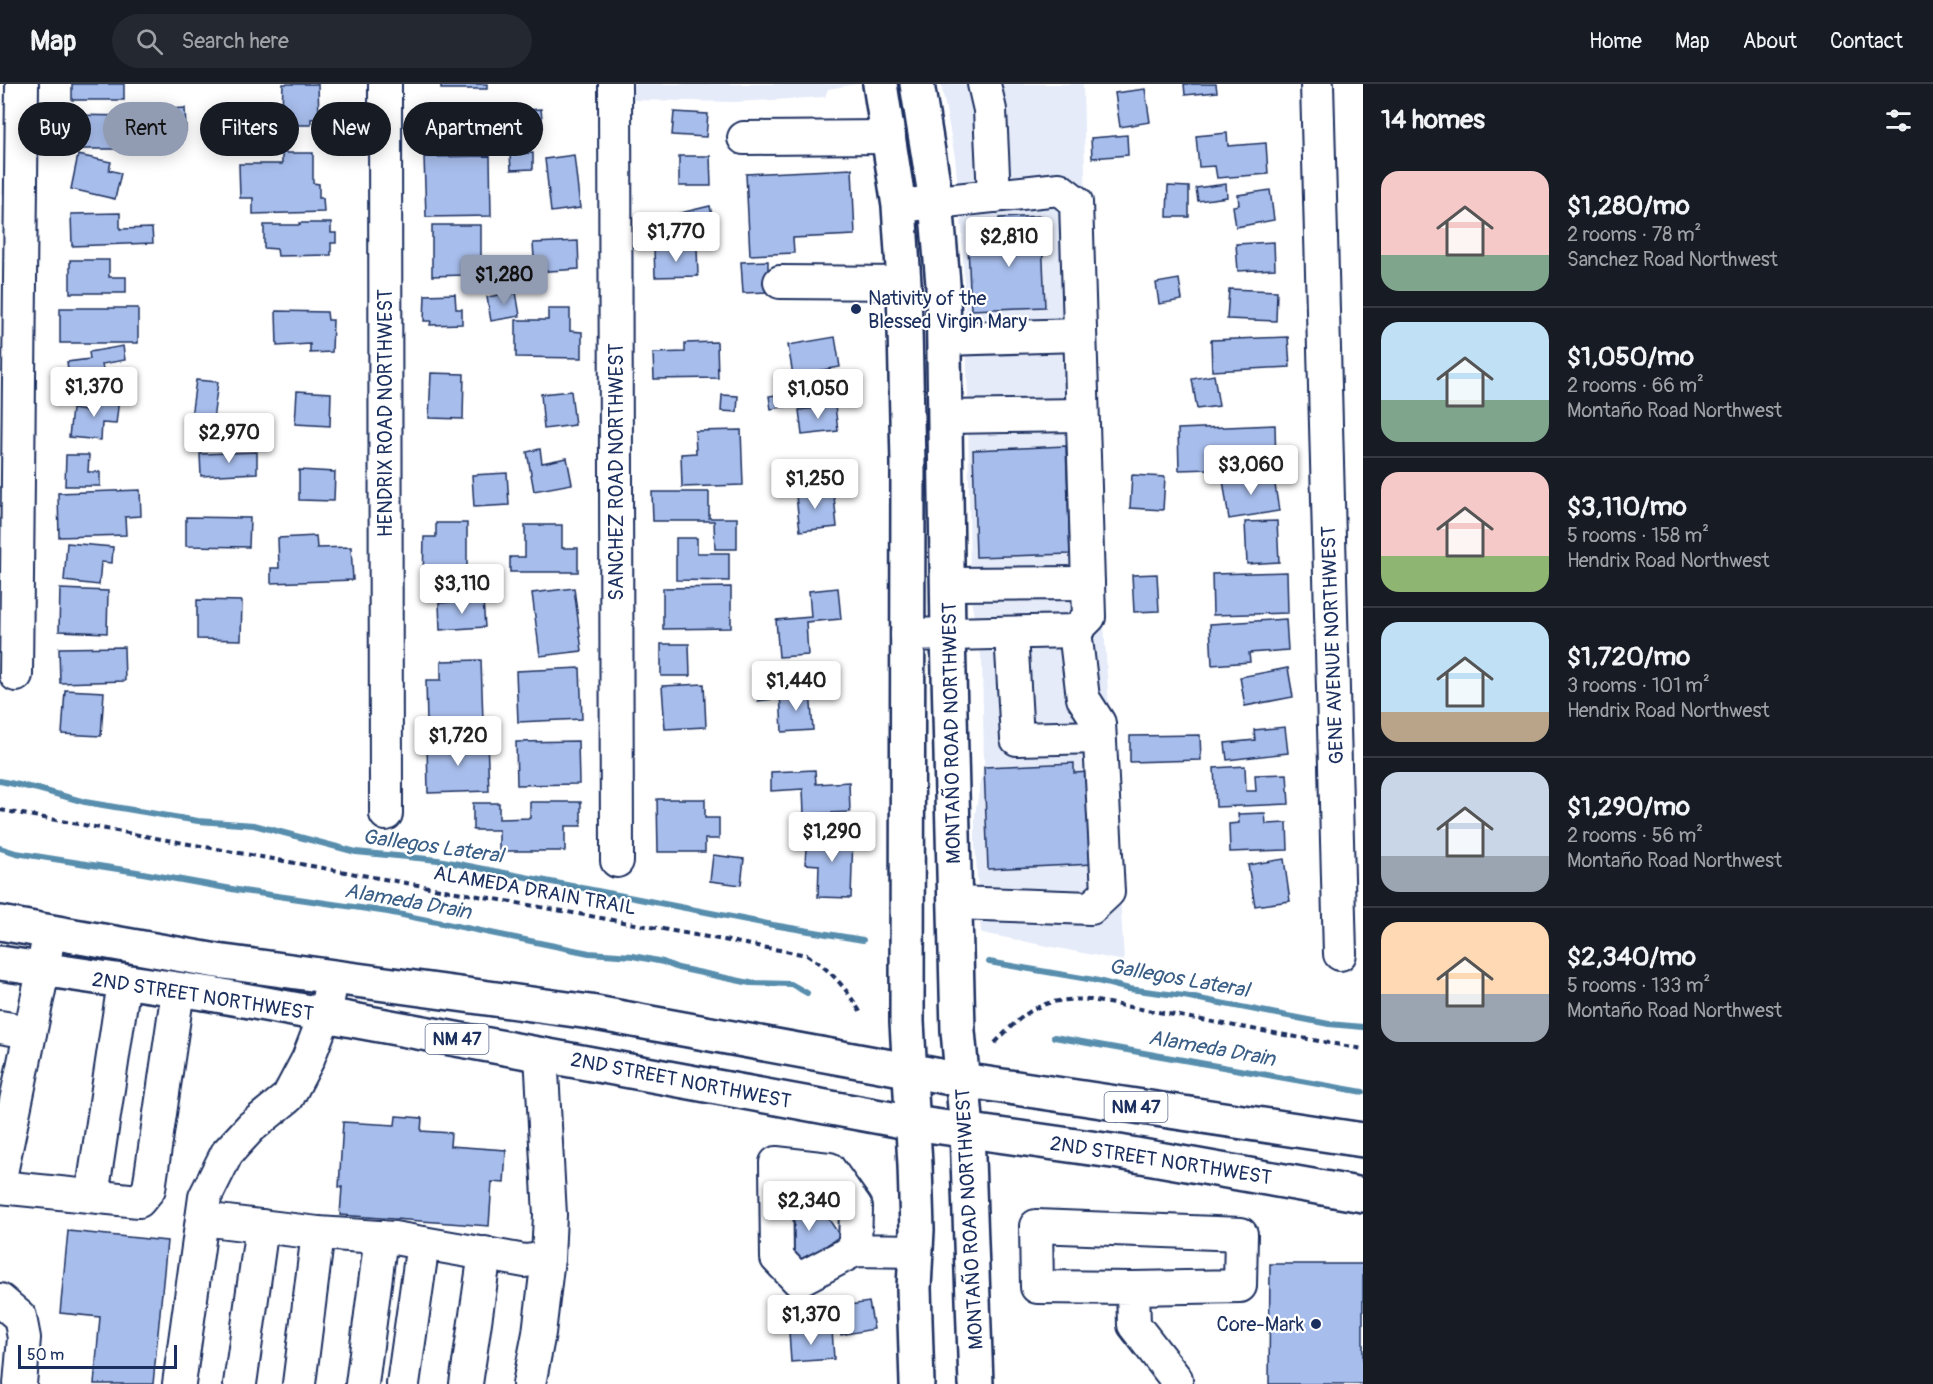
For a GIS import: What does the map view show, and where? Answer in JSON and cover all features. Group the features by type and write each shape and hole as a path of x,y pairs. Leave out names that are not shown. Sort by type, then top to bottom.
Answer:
{"main road":[{"path":"880,84 899,206 904,283 908,464 907,1022 917,1230 914,1287 917,1384"},
{"name":"MONTAÑO ROAD NORTHWEST","path":"917,84 936,201 943,284 954,903 958,1031 967,1130 976,1384"},
{"name":"2ND STREET NORTHWEST","path":"0,923 333,979 590,1012 962,1080 1363,1140"},
{"name":"2ND STREET NORTHWEST","path":"0,963 325,1015 913,1123 1119,1152 1363,1195"}],"street":[{"path":"16,675 22,84"},
{"name":"HENDRIX ROAD NORTHWEST","path":"385,84 386,814"},
{"name":"SANCHEZ ROAD NORTHWEST","path":"615,84 617,861"},
{"path":"984,84 990,110 994,196"},
{"name":"GENE AVENUE NORTHWEST","path":"1317,84 1340,954"},
{"path":"744,138 889,137"},
{"path":"899,206 1059,189 1076,202 1089,617 1074,631 907,635"},
{"path":"780,282 904,283"},
{"path":"944,339 1080,335"},
{"path":"946,417 1082,415"},
{"path":"948,584 1088,583"},
{"path":"954,903 1091,908 1108,892 1099,723 1083,698 1074,631"},
{"path":"1011,633 1017,739 1099,737"},
{"path":"0,1178 49,932"},
{"path":"179,1384 205,1197 227,1153 251,1126 288,1097 308,1059 325,1015 333,979"},
{"path":"92,1196 124,982"},
{"path":"0,1187 139,1201 149,1189 178,990"},
{"path":"0,1027 30,1032"},
{"path":"529,1384 539,1333 548,1258 550,1215 541,1054"},
{"path":"202,1219 318,1233 381,1237 525,1261 548,1258"},
{"path":"240,1384 262,1226"},
{"path":"1036,1227 1241,1234 1240,1286 1133,1288 1037,1287 1036,1227"},
{"path":"299,1384 318,1233"},
{"path":"362,1384 381,1237"},
{"path":"403,1384 423,1243"},
{"path":"855,1250 916,1251"},
{"path":"466,1384 484,1253"},
{"path":"1133,1288 1134,1325 1176,1379 1176,1384"},
{"path":"0,1300 20,1317 24,1338 20,1384"}],"path":[{"name":"ALAMEDA DRAIN TRAIL","path":"0,810 807,954 834,975 851,995 861,1015"},
{"path":"995,1043 1018,1019 1045,1003 1071,999 1091,1000 1363,1049"}],"shaded area":[{"path":"634,84 857,84 828,89 825,97 736,102 632,100"},
{"path":"941,84 1083,84 1090,387 1124,961 981,933 975,814 984,763 982,662 970,594 968,398 962,229 955,157"}],"building":[{"path":"72,84 124,84 124,100 72,100"},
{"path":"283,84 318,84 319,102 311,102 311,125 299,125 299,102 282,102"},
{"path":"441,84 487,84 487,89 441,89"},
{"path":"1184,84 1216,84 1217,92 1185,95"},
{"path":"1145,89 1150,122 1120,127 1115,93"},
{"path":"674,112 708,114 706,137 672,135"},
{"path":"91,115 103,116 103,149 91,149"},
{"path":"1227,133 1228,146 1266,143 1268,174 1217,178 1215,166 1199,167 1196,136"},
{"path":"1127,135 1128,155 1092,158 1091,138"},
{"path":"311,153 313,183 319,184 319,198 323,198 324,212 253,214 253,198 240,198 239,164 282,164 282,156"},
{"path":"574,155 580,208 551,212 545,159"},
{"path":"78,156 111,162 109,170 121,173 115,199 71,189"},
{"path":"490,156 491,216 426,217 424,157"},
{"path":"510,156 533,156 533,169 511,170"},
{"path":"679,156 710,156 711,186 679,186"},
{"path":"852,169 855,235 793,238 794,253 750,255 746,174"},
{"path":"1226,184 1227,197 1198,201 1196,188"},
{"path":"1168,186 1189,187 1189,217 1167,217"},
{"path":"1270,190 1274,220 1236,227 1233,206 1239,205 1238,195"},
{"path":"710,206 715,230 678,239 672,215"},
{"path":"120,213 120,229 152,228 153,243 72,246 71,214"},
{"path":"1041,216 1045,307 971,310 968,246 1000,244 999,218"},
{"path":"299,223 331,223 331,233 336,233 336,243 331,243 331,255 278,256 277,249 264,248 264,225 300,225"},
{"path":"432,225 481,225 481,258 464,258 464,275 432,276"},
{"path":"578,241 579,269 535,272 533,243"},
{"path":"1274,242 1275,269 1238,271 1236,244"},
{"path":"697,248 698,276 655,277 654,249"},
{"path":"70,260 109,260 109,277 126,277 126,293 70,293"},
{"path":"768,261 768,292 743,293 741,262"},
{"path":"1179,279 1182,300 1159,304 1156,283"},
{"path":"1229,289 1277,291 1276,321 1227,319"},
{"path":"516,292 520,316 491,321 487,297"},
{"path":"455,294 456,309 462,309 462,324 430,325 431,321 424,321 425,295"},
{"path":"60,308 138,308 138,343 60,343"},
{"path":"548,309 570,309 570,331 582,332 582,358 516,357 516,320 548,320"},
{"path":"276,311 327,312 328,320 333,320 332,352 310,353 310,344 277,346"},
{"path":"835,337 840,367 793,375 788,345"},
{"path":"1288,337 1290,367 1212,371 1211,340"},
{"path":"717,342 718,378 654,379 653,353 685,352 685,343"},
{"path":"123,346 125,360 102,364 106,387 71,392 67,362 90,359 89,352"},
{"path":"431,373 464,374 463,419 429,418"},
{"path":"1214,375 1219,406 1197,409 1192,379"},
{"path":"196,380 218,382 211,435 189,432"},
{"path":"297,391 331,393 330,426 295,424"},
{"path":"571,391 575,425 544,429 541,394"},
{"path":"794,392 796,405 771,409 769,396"},
{"path":"87,395 119,399 116,424 102,423 101,440 69,437 72,409 85,411"},
{"path":"722,395 738,396 737,412 721,411"},
{"path":"835,406 838,431 802,435 799,410"},
{"path":"1275,425 1276,467 1179,470 1178,429"},
{"path":"741,430 743,485 682,487 681,454 696,453 695,431"},
{"path":"1066,446 1070,554 976,557 973,450"},
{"path":"540,449 542,463 567,458 572,484 534,491 527,452"},
{"path":"257,452 257,473 201,476 200,454"},
{"path":"66,455 89,455 88,472 100,472 100,486 65,486"},
{"path":"299,470 335,472 334,501 299,500"},
{"path":"1273,472 1279,511 1229,519 1223,480"},
{"path":"507,473 509,505 474,507 472,475"},
{"path":"1132,475 1165,477 1163,510 1130,508"},
{"path":"815,485 816,498 834,496 837,527 800,531 795,487"},
{"path":"140,490 141,516 125,517 126,535 59,537 58,493"},
{"path":"652,492 709,492 709,518 737,518 737,549 715,549 714,521 653,521"},
{"path":"186,517 250,518 249,547 186,546"},
{"path":"1277,521 1279,562 1247,564 1245,522"},
{"path":"436,523 467,523 467,582 423,581 424,537 436,537"},
{"path":"525,525 562,525 562,548 578,548 578,572 510,572 510,557 525,557"},
{"path":"316,536 317,548 351,547 353,580 271,583 271,568 279,568 278,538"},
{"path":"676,538 697,538 697,553 729,553 729,581 676,580"},
{"path":"67,543 113,547 112,563 101,562 99,585 64,581"},
{"path":"1287,572 1288,613 1213,615 1212,574"},
{"path":"1157,574 1159,611 1134,612 1132,575"},
{"path":"731,587 731,628 663,629 663,588"},
{"path":"574,588 582,651 540,656 532,593"},
{"path":"838,588 841,619 806,622 808,655 779,657 776,620 811,617 809,591"},
{"path":"60,589 108,591 107,633 59,631"},
{"path":"197,600 242,601 241,640 197,639"},
{"path":"483,600 485,627 440,630 439,603"},
{"path":"1286,619 1288,650 1249,653 1250,662 1212,665 1210,624"},
{"path":"661,644 689,644 690,676 661,676"},
{"path":"124,647 125,681 60,683 59,648"},
{"path":"481,660 483,722 427,723 426,680 441,680 441,661"},
{"path":"580,668 582,719 518,722 516,671"},
{"path":"1288,668 1293,697 1245,706 1240,677"},
{"path":"772,681 773,699 758,701 756,683"},
{"path":"704,684 706,727 665,729 662,686"},
{"path":"65,690 104,692 101,736 62,734"},
{"path":"810,691 813,730 782,732 780,693"},
{"path":"1285,727 1288,753 1227,760 1225,743 1255,740 1254,730"},
{"path":"1200,735 1201,760 1130,762 1130,736"},
{"path":"487,740 489,791 428,793 427,742"},
{"path":"578,741 579,784 517,785 516,742"},
{"path":"1074,763 1074,773 1089,772 1094,864 988,869 984,767"},
{"path":"1245,766 1246,791 1256,791 1255,775 1287,774 1289,804 1216,807 1214,768"},
{"path":"815,770 816,784 849,782 850,812 804,814 803,789 771,791 771,772"},
{"path":"657,799 705,799 705,818 719,818 719,839 705,839 705,852 658,852"},
{"path":"530,802 581,802 581,826 565,826 565,851 499,851 499,830 473,830 473,803 499,803 499,819 530,818"},
{"path":"1265,813 1266,824 1287,823 1288,850 1230,852 1229,824 1239,823 1238,814"},
{"path":"807,833 853,835 851,898 818,897 819,865 805,864"},
{"path":"713,855 744,859 741,885 710,881"},
{"path":"1284,859 1290,901 1255,906 1248,865"},
{"path":"396,1116 422,1118 421,1131 451,1133 450,1146 506,1150 504,1183 492,1182 489,1226 340,1215 342,1187 339,1187 343,1122 395,1125"},
{"path":"814,1197 840,1236 798,1265 779,1237 795,1226 788,1215"},
{"path":"68,1231 167,1241 153,1384 94,1384 100,1317 60,1313"},
{"name":"Core-Mark","path":"1270,1264 1363,1264 1363,1384 1269,1384"},
{"path":"869,1302 874,1329 841,1335 836,1307"},
{"path":"832,1330 834,1359 791,1362 789,1332"}],"waterway":[{"name":"Gallegos Lateral","path":"0,781 85,802 198,821 254,825 356,852 438,860 773,925 863,940"},
{"name":"Alameda Drain","path":"0,848 16,853 243,891 388,912 589,953 633,956 750,983 791,984 807,993"},
{"name":"Gallegos Lateral","path":"989,962 1329,1024 1363,1027"},
{"name":"Alameda Drain","path":"1054,1037 1363,1092"}],"place":[{"name":"Nativity of the Blessed Virgin Mary","path":"856,309"},
{"name":"Core-Mark","path":"1316,1324"}]}
